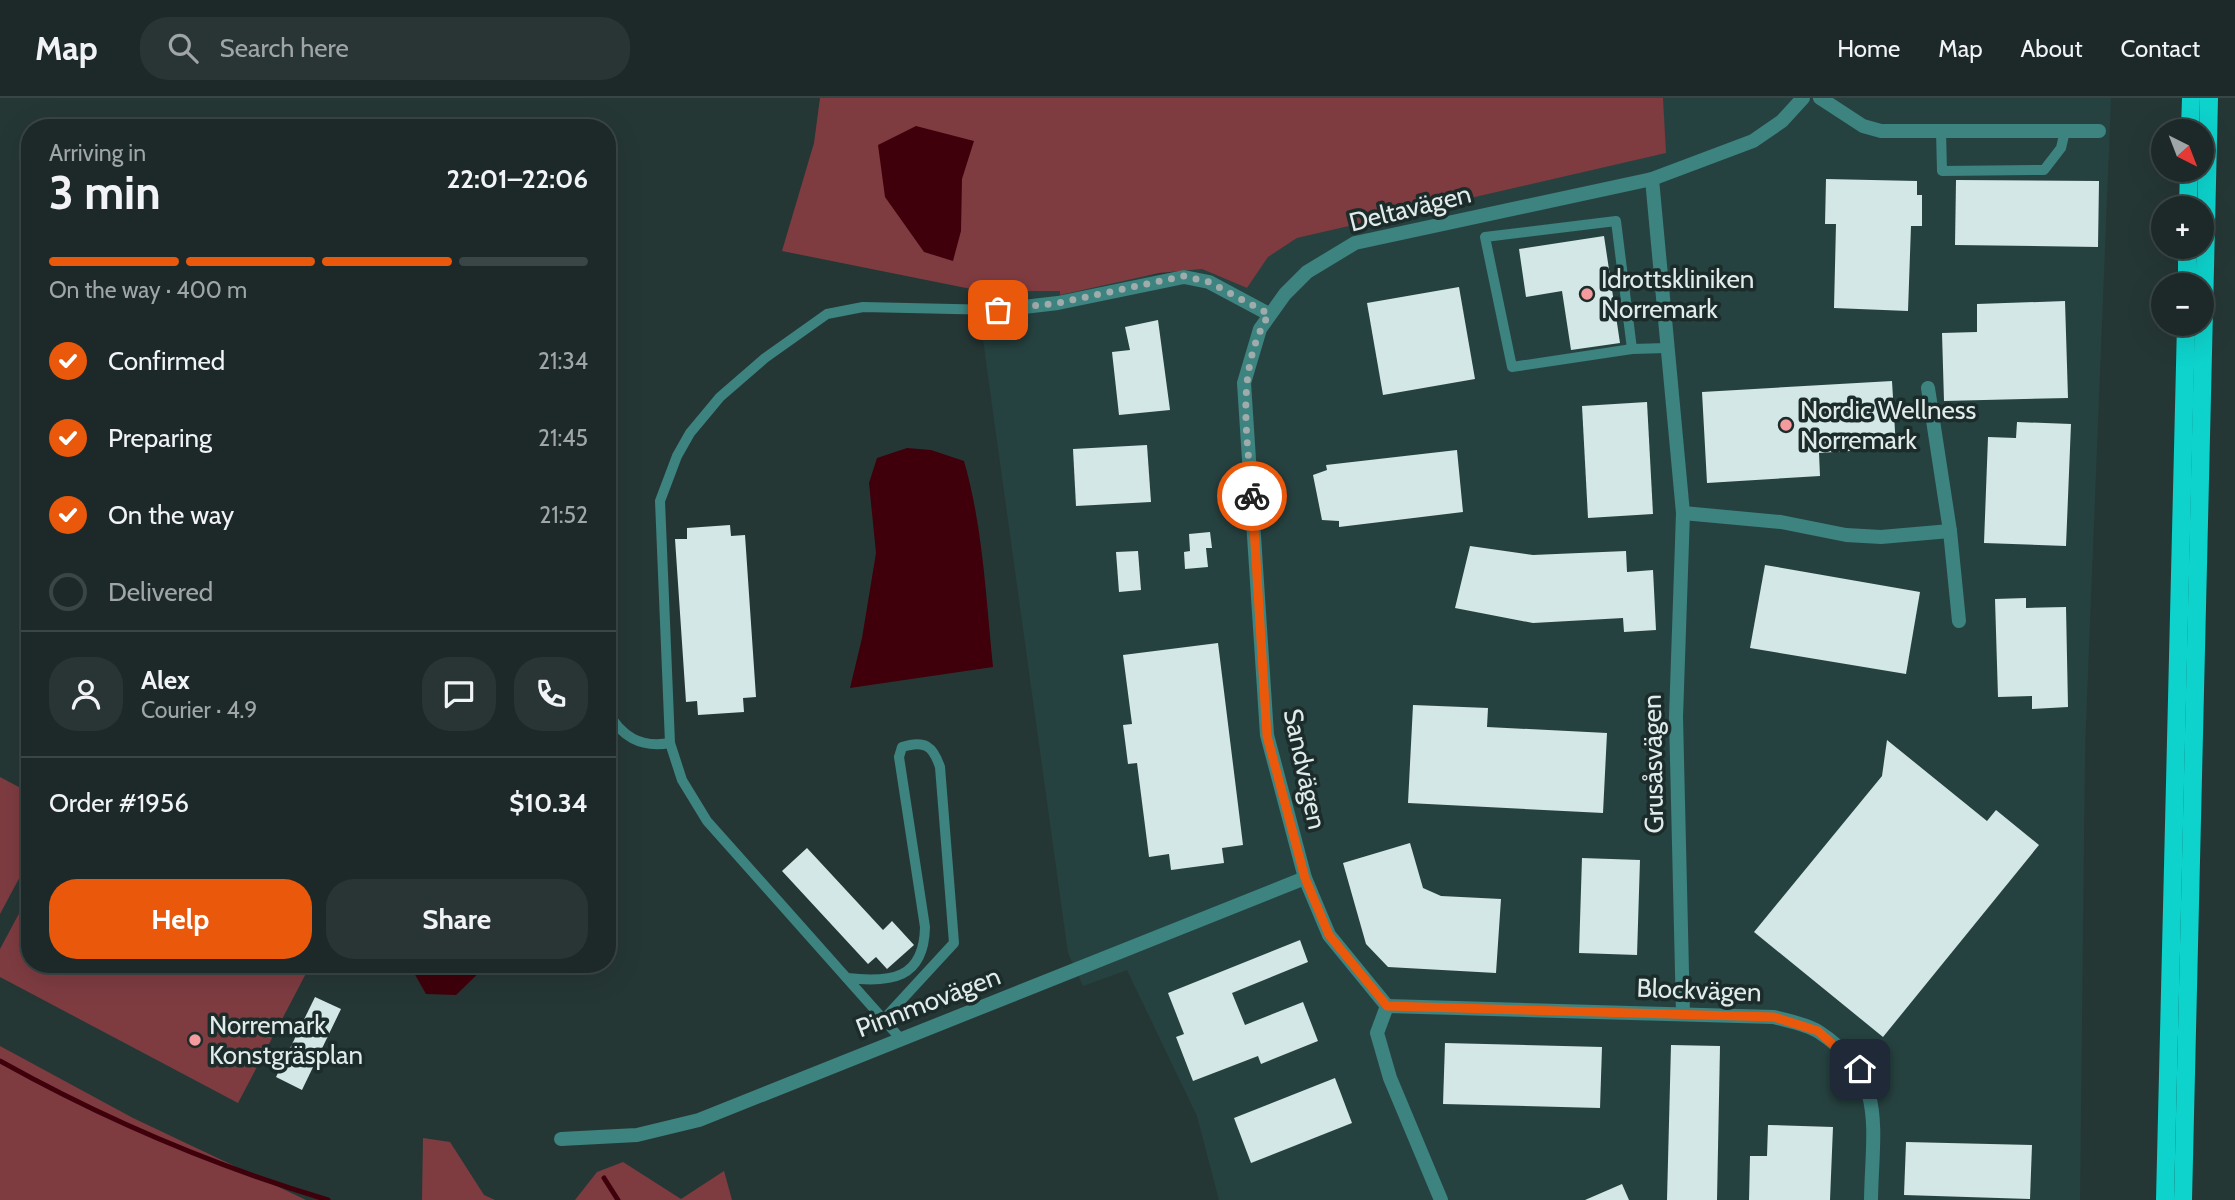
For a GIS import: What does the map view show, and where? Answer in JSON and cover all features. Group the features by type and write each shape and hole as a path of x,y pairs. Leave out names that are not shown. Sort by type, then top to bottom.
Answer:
{"main road":[{"path":"2190,119 2191,98"},
{"path":"2183,1200 2208,98"},
{"path":"2165,1200 2186,336"}],"street":[{"name":"Deltavägen","path":"1269,314 1307,272 1355,243 1652,179 1753,141 1782,121 1803,98"},
{"path":"1820,98 1871,129 2099,131"},
{"name":"Grusåsvägen","path":"1652,179 1683,513 1676,717 1683,1014"},
{"path":"998,310 1058,303 1184,276 1209,282 1269,314"},
{"name":"Sandvägen","path":"1269,314 1260,329 1244,383 1267,736 1305,878 1329,935 1387,1006"},
{"path":"1928,388 1950,531 1959,621"},
{"path":"1683,513 1782,522 1846,535 1881,537 1950,531"},
{"name":"Pinnmovägen","path":"561,1139 637,1135 699,1120 1305,878"},
{"path":"1387,1006 1377,1033 1390,1078 1441,1200"},
{"name":"Blockvägen","path":"1387,1006 1774,1017 1818,1031 1860,1069 1873,1101 1871,1200"}],"lane":[{"path":"1941,131 1942,171 2044,170 2061,148 2065,131"},
{"path":"1632,349 1616,221 1485,237 1512,367 1632,349 1667,348"},
{"path":"900,1038 707,821 682,780 670,743 660,501 677,456 690,433 720,397 765,358 828,314 863,307 998,310"},
{"path":"616,726 637,742 652,746 670,743"},
{"path":"847,978 876,982 895,979 913,966 924,949 925,927 899,757 902,747 916,743 926,744 934,749 940,768 954,943 884,1019"}],"shaded area":[{"path":"820,98 1663,98 1666,153 1297,238 1268,257 1247,288 1202,269 1159,273 1060,295 1060,291 1025,291 1016,298 782,251 814,143"},
{"path":"1663,98 2111,98 2085,747 2080,1200 1219,1200 1197,1116 1127,970 1083,986 1068,953 976,289 1024,291 1202,269 1247,288 1268,257 1297,238 1665,153"},
{"path":"916,126 974,141 962,179 961,231 953,261 924,252 885,197 878,145"},
{"path":"907,448 931,450 964,461 980,537 993,667 850,688 862,638 876,553 869,483 877,458"},
{"path":"0,777 21,788 21,875 0,914"},
{"name":"Norremark Konstgräsplan","path":"21,910 21,973 306,973 238,1103 0,977 0,949"},
{"path":"414,973 479,973 456,995 426,994"},
{"path":"0,1046 133,1118 306,1200 0,1200"},
{"path":"423,1138 450,1142 484,1195 495,1200 422,1200"},
{"path":"623,1162 681,1199 724,1171 732,1200 575,1200 597,1172"}],"building":[{"path":"1826,179 1917,181 1917,195 1922,195 1922,226 1911,226 1908,311 1834,308 1836,224 1825,224"},
{"path":"1956,180 2099,181 2098,247 1955,245"},
{"name":"Idrottskliniken Norremark","path":"1604,236 1620,343 1571,350 1562,291 1526,297 1519,249"},
{"path":"1459,287 1475,379 1383,395 1367,303"},
{"path":"2065,301 2068,398 1944,401 1942,333 1977,332 1977,304"},
{"path":"1158,320 1170,410 1119,415 1112,352 1130,350 1125,327"},
{"path":"1892,381 1896,448 1819,453 1820,476 1707,483 1702,392"},
{"path":"1647,402 1653,514 1588,518 1582,406"},
{"path":"2017,422 2071,424 2066,546 1984,543 1988,437 2016,438"},
{"path":"1147,445 1151,502 1076,506 1073,449"},
{"path":"1457,450 1463,512 1339,527 1339,521 1322,520 1313,475 1327,470 1326,465"},
{"path":"730,525 731,536 745,535 756,697 743,698 744,712 698,715 697,701 686,702 675,539 687,539 687,528"},
{"path":"1210,532 1212,548 1206,548 1208,567 1185,569 1184,552 1190,551 1189,534"},
{"path":"1470,546 1533,555 1626,551 1627,572 1653,570 1656,630 1624,632 1623,618 1533,623 1455,608"},
{"path":"1138,551 1141,590 1119,592 1116,552"},
{"path":"1765,565 1920,592 1906,674 1750,648"},
{"path":"2026,598 2026,608 2066,607 2068,707 2032,709 2032,696 1998,697 1995,599"},
{"path":"1218,643 1243,845 1222,848 1224,863 1171,870 1169,854 1149,857 1137,763 1128,764 1123,725 1132,724 1123,655"},
{"path":"1413,705 1488,708 1487,727 1607,733 1603,813 1408,803"},
{"path":"1887,740 1987,821 1996,810 2039,845 1883,1037 1754,932 1882,776"},
{"path":"1410,843 1423,888 1441,896 1501,899 1496,973 1388,967 1366,944 1343,863"},
{"path":"807,848 883,930 892,921 914,945 887,969 876,957 868,964 782,871"},
{"path":"1582,858 1640,860 1637,955 1579,953"},
{"path":"1300,940 1308,962 1232,993 1245,1025 1303,1002 1318,1041 1261,1064 1258,1056 1193,1081 1176,1037 1184,1034 1168,993"},
{"path":"315,997 341,1009 302,1090 276,1077"},
{"path":"1445,1043 1602,1047 1600,1108 1443,1104"},
{"path":"1671,1045 1720,1046 1717,1200 1667,1200"},
{"path":"1335,1078 1352,1123 1251,1163 1234,1118"},
{"path":"1768,1125 1833,1127 1830,1200 1749,1200 1750,1156 1767,1156"},
{"path":"1906,1142 2032,1145 2030,1199 1904,1195"},
{"path":"1622,1184 1629,1200 1585,1200"}],"waterway":[{"path":"0,1061 160,1140 243,1172 328,1200"},
{"path":"604,1178 618,1200"}],"way so far":[{"path":"998,310 1058,303 1184,276 1209,282 1269,314 1260,329 1244,383 1252,496"}],"place":[{"name":"Idrottskliniken Norremark","path":"1587,294"},
{"name":"Nordic Wellness Norremark","path":"1786,425"},
{"name":"Norremark Konstgräsplan","path":"195,1040"}],"route":[{"path":"1252,496 1267,736 1305,878 1329,935 1387,1006 1774,1017 1818,1031 1860,1069"}]}
